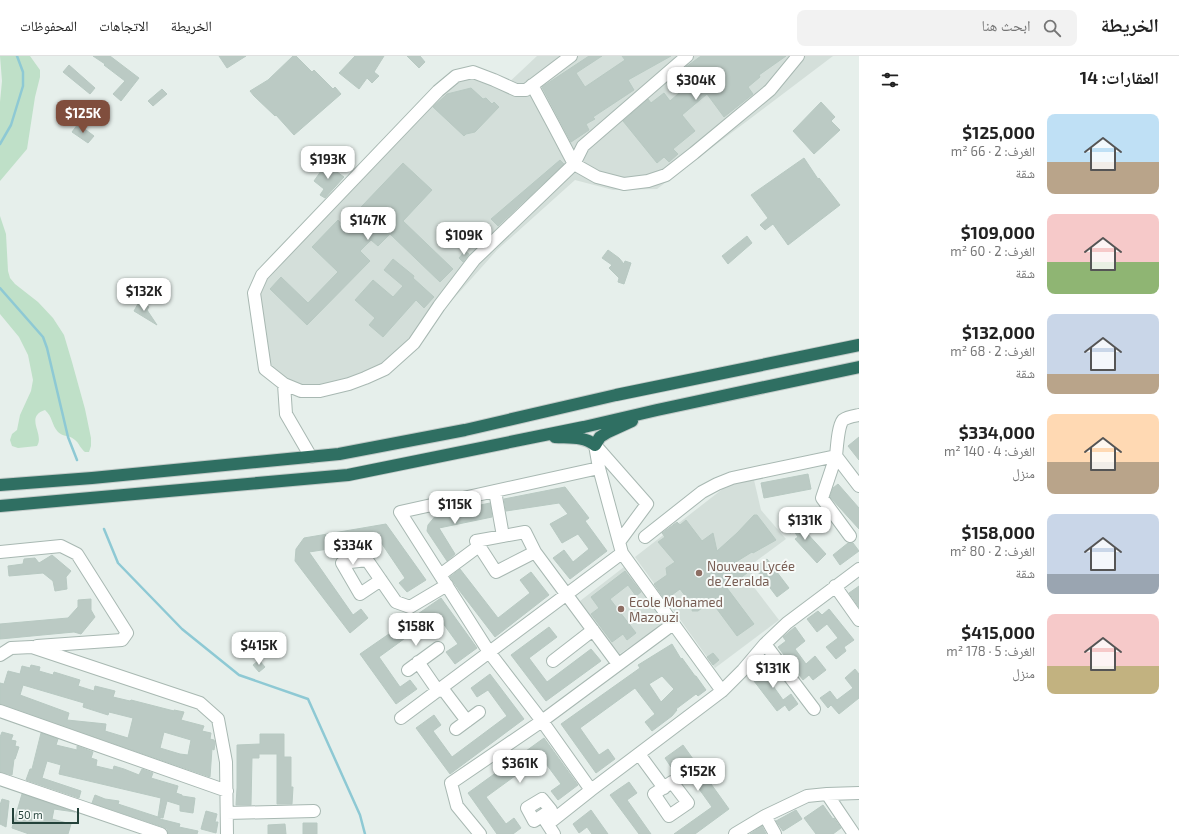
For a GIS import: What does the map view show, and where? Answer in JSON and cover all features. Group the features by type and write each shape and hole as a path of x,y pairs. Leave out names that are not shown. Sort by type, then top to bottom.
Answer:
{"highway":[{"path":"0,485 92,478 339,454 466,430 616,395 859,345"},
{"path":"0,506 348,475 584,427 859,366"},
{"path":"534,437 578,438 591,442 595,446 600,437 608,432 657,410"}],"street":[{"path":"571,56 526,90 516,90 473,72 456,76 438,91 262,275 254,293 265,369 284,384 301,391 320,390 349,384 384,369 414,343 439,306 474,260 574,164 583,146 688,56"},
{"path":"532,85 574,164 597,177 624,184 648,181 666,175 770,90 798,56"},
{"path":"284,384 286,414 311,457"},
{"path":"850,536 822,498 836,456 840,427 843,421 849,417 859,415"},
{"path":"595,446 599,468 622,554 722,691"},
{"path":"595,446 647,504 619,542"},
{"path":"836,456 859,486"},
{"path":"645,537 702,492 717,484 732,478 836,456"},
{"path":"591,790 542,721 489,652 400,512 599,468"},
{"path":"495,491 503,536"},
{"path":"536,552 496,572 476,541 524,532 536,552 618,664"},
{"path":"0,552 61,546 78,554 127,633 122,640 11,648 0,655"},
{"path":"380,580 396,602 410,607 443,580 479,546"},
{"path":"401,718 622,554"},
{"path":"548,825 591,790 722,691 743,670 765,644 787,623 859,569"},
{"path":"835,586 859,620"},
{"path":"480,834 457,806 451,783 542,721 673,624"},
{"path":"553,661 593,630"},
{"path":"64,658 81,643"},
{"path":"765,644 814,709"},
{"path":"32,647 200,703 218,720 226,762 228,834"},
{"path":"438,648 413,666 440,689 467,721"},
{"path":"0,711 227,791"},
{"path":"456,729 479,712"},
{"path":"638,754 664,788"},
{"path":"0,779 161,834"},
{"path":"735,834 765,816 807,796 859,793"},
{"path":"827,794 854,834"},
{"path":"227,813 314,812"},
{"path":"765,816 775,834"}],"shaded area":[{"path":"537,56 833,56 657,189 613,190 575,180 497,250 414,343 385,369 301,391 265,369 254,293 262,275 438,91 473,72 506,85"},
{"name":"Nouveau Lycée de Zeralda","path":"754,480 761,510 786,539 748,567 755,578 750,582 779,620 715,668 635,557 729,484"},
{"name":"Ecole Mohamed Mazouzi","path":"624,567 662,617 662,622 659,627 618,655 580,601"}],"green space":[{"path":"0,56 30,56 40,70 40,77 35,97 27,149 0,181 0,102 2,81"},
{"path":"0,216 6,234 8,271 10,278 15,284 38,302 53,318 64,335 85,409 91,438 89,452 85,452 73,438 62,435 58,432 45,410 39,413 35,421 39,436 37,446 18,448 12,446 10,440 12,434 17,430 20,415 31,391 33,380 28,355 19,337 0,314"}],"building":[{"path":"93,56 110,56 139,78 121,101 113,94 125,81"},
{"path":"219,56 246,56 227,68"},
{"path":"293,56 296,56 312,72 314,70 333,89 335,87 341,94 294,135 276,115 275,116 250,91 268,80"},
{"path":"355,56 384,56 374,72 379,76 372,83 367,78 359,89 339,73"},
{"path":"407,56 420,56 425,62 419,68"},
{"path":"589,56 602,56 576,73 585,87 625,60 622,56 671,56 628,80 634,90 593,117 595,119 586,124 589,130 571,142 542,87"},
{"path":"701,56 786,56 759,75 760,77 748,87 753,94 724,117 707,94 682,115 695,131 673,149 678,154 669,162 664,157 657,163 623,121 648,99 651,103 664,93 670,101 695,79 686,67"},
{"path":"69,65 95,88 90,94 63,72"},
{"path":"471,88 483,99 486,98 492,104 494,102 499,107 475,132 464,136 433,107 447,94"},
{"path":"162,89 167,94 153,106 148,101"},
{"path":"821,102 835,117 831,121 840,130 814,154 793,131"},
{"path":"78,124 94,136 88,143 72,132"},
{"path":"804,158 818,179 819,178 840,205 788,245 773,224 765,230 760,225 768,218 751,195"},
{"path":"560,160 564,164 498,226 491,219"},
{"path":"403,163 432,190 403,221 453,269 440,282 390,234 378,246 371,240 360,251 370,261 307,325 270,289 281,277 308,303 338,272 312,247 338,220 343,226"},
{"path":"326,164 344,177 325,198 320,195 324,189 314,181"},
{"path":"747,236 752,243 728,264 722,256"},
{"path":"608,250 619,258 624,264 625,261 631,263 624,284 618,282 619,278 609,268 612,265 602,258"},
{"path":"465,251 469,254 463,262 459,258"},
{"path":"393,259 414,276 413,278 434,297 424,308 416,300 383,337 369,325 375,318 355,300 373,280 393,297 403,286 384,270"},
{"path":"139,302 149,307 147,310 157,325 134,311"},
{"path":"859,437 859,460 848,446"},
{"path":"808,474 811,489 764,498 761,483"},
{"path":"838,484 859,508 859,529 830,497 833,488"},
{"path":"565,487 589,518 585,521 607,551 570,579 553,558 564,550 573,562 589,549 578,534 562,543 550,524 568,514 559,503 506,511 504,499"},
{"path":"490,503 492,517 439,528 455,554 447,561 427,531 428,525 437,514"},
{"path":"754,515 757,515 776,540 753,553 752,552 718,573 747,573 727,588 754,624 737,636 711,601 698,611 692,611 693,606 680,589 665,600 654,584 667,575 666,568 675,562 658,542 665,537 662,533 677,522 680,525 686,520 702,541 713,533 717,551"},
{"path":"793,518 826,554 817,563 795,539 798,537 794,531 790,533 783,527"},
{"path":"386,524 426,580 407,592 399,583 405,578 380,541 309,552 353,615 361,609 368,618 350,633 295,561 296,549 304,538"},
{"path":"848,543 853,543 859,551 840,565 833,555"},
{"path":"52,555 71,571 66,577 67,589 55,591 53,581 43,573 9,576 8,566 23,564 24,559 35,558 39,563"},
{"path":"767,559 789,588 777,597 755,568"},
{"path":"460,569 498,618 530,593 520,580 531,572 549,595 495,637 450,577"},
{"path":"625,571 641,592 636,596 628,585 610,599 636,633 627,640 623,634 612,642 591,614 599,608 591,597"},
{"path":"859,586 859,607 849,593"},
{"path":"441,598 477,648 455,664 446,652 458,644 437,615 379,657 400,687 410,680 417,689 396,704 360,654"},
{"path":"91,599 91,610 95,617 81,634 74,632 0,639 0,624 68,618 78,607 78,600"},
{"path":"829,609 854,640 844,647 846,651 836,659 826,647 838,638 827,624 817,632 807,619 818,611 822,615"},
{"path":"549,627 557,637 529,658 547,682 591,649 601,661 546,701 511,655"},
{"path":"795,627 805,641 795,649 806,664 815,656 826,670 813,680 809,675 803,680 778,647 786,641 783,637"},
{"path":"672,644 681,659 682,658 706,690 698,696 696,694 676,709 677,710 672,716 652,731 645,722 655,714 635,688 580,728 599,755 608,749 615,759 596,773 561,724 640,668 638,665","holes":["662,676 674,689 661,702 649,684"]},
{"path":"713,653 719,660 713,665 707,657"},
{"path":"259,660 265,667 259,672 253,665"},
{"path":"769,662 780,676 771,683 783,700 791,694 798,704 789,711 785,705 777,711 754,681 763,675 759,670"},
{"path":"31,665 40,667 39,671 53,675 54,672 80,680 78,686 94,691 95,686 115,691 113,697 184,712 181,720 204,726 202,731 211,733 210,739 214,740 215,744 214,750 212,749 210,777 0,704 0,683 4,684 8,671 20,674 22,666 30,668","holes":["23,685 84,703 83,707 108,715 109,712 133,718 128,738 105,731 106,724 67,720 69,713 20,695","164,732 191,740 188,755 160,748"]},
{"path":"855,669 859,674 859,698 839,714 831,705 828,708 820,698 830,691 837,700 853,688 845,678"},
{"path":"490,674 524,719 450,774 416,728 434,715 441,725 433,731 452,757 507,716 488,690 477,697 471,688"},
{"path":"2,732 13,735 11,740 16,741 15,746 19,747 14,759 12,775 0,772 0,737"},
{"path":"41,733 58,739 56,745 77,750 77,746 93,752 91,758 97,760 96,766 113,770 114,766 139,775 142,769 153,773 151,778 178,786 176,793 182,796 195,798 193,813 180,811 180,805 167,801 163,818 158,817 161,798 59,774 61,765 47,761 42,778 81,791 79,798 26,780 30,769 32,769"},
{"path":"260,734 284,734 284,757 291,757 291,787 293,787 292,804 277,804 277,754 259,754 259,758 252,758 251,805 236,805 237,745 260,744"},
{"path":"544,738 578,785 558,800 551,791 561,784 541,757 486,797 506,824 514,818 521,828 513,834 497,834 468,793"},
{"path":"683,745 729,809 695,834 674,834 712,807 679,761 671,767 665,758"},
{"path":"629,782 637,793 627,800 651,834 639,834 610,795"},
{"path":"22,794 75,812 54,809 52,819 71,824 68,834 29,834 12,828"},
{"path":"95,795 105,799 119,801 118,804 158,817 160,819 180,824 179,827 198,831 197,834 168,834 167,829 163,827 92,803"},
{"path":"2,799 9,801 6,827 0,824 0,805"},
{"path":"823,805 841,828 833,834 816,834 804,818"},
{"path":"591,810 608,834 592,834 587,827 579,833 573,824"},
{"path":"796,810 802,819 783,831 776,821"},
{"path":"206,811 217,814 215,822 218,822 216,833 201,829"},
{"path":"303,823 317,823 317,834 303,834"},
{"path":"285,824 286,834 268,834 268,825"},
{"path":"762,826 766,834 750,834"}],"waterway":[{"path":"0,144 11,125 23,86 23,72 17,56"},
{"path":"0,288 43,337 47,348 68,437 77,460"},
{"path":"104,529 118,563 182,629 239,675 308,699 360,815 365,834"}],"place":[{"name":"Nouveau Lycée de Zeralda","path":"699,573"},
{"name":"Ecole Mohamed Mazouzi","path":"621,609"}]}
